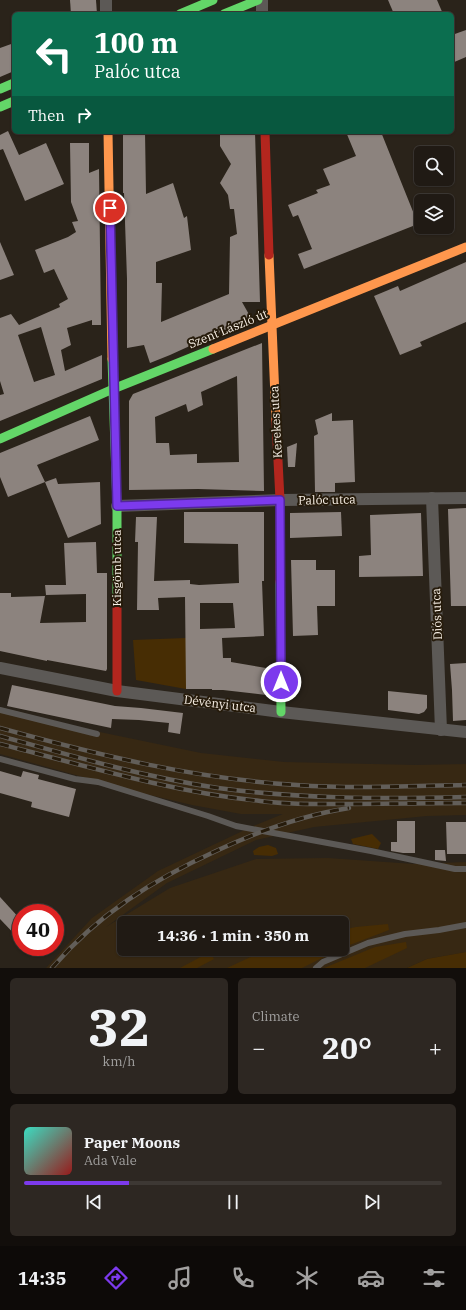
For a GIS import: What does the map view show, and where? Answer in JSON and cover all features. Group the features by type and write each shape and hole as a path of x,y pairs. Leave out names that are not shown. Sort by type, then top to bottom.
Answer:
{"street":[{"path":"106,0 106,12"},
{"path":"185,12 213,0"},
{"path":"229,12 258,0"},
{"path":"262,0 262,12"},
{"path":"0,89 12,84"},
{"path":"0,107 12,102"},
{"name":"Kisgömb utca","path":"108,134 117,506 117,691"},
{"name":"Kerekes utca","path":"266,134 271,325 280,500 281,712"},
{"name":"Szent László út","path":"0,439 113,389 466,247"},
{"name":"Diós utca","path":"432,498 441,730"},
{"name":"Palóc utca","path":"117,506 280,500 466,498"},
{"name":"Dévényi utca","path":"1,670 117,691 281,712 466,732"}],"lane":[{"path":"0,710 97,734"},
{"path":"0,759 75,779 98,782 236,826 371,851 455,869 466,869"},
{"path":"316,968 323,962 368,943 405,934 466,925"}],"shaded area":[{"path":"186,638 186,689 136,680 133,640"},
{"path":"0,707 90,730 201,753 284,762 416,765 466,764 466,815 427,816 314,827 256,840 167,883 121,916 117,916 117,919 106,927 117,920 117,956 349,956 349,916 124,916 170,888 256,859 328,858 414,864 466,862 466,952 427,959 407,968 46,968 57,956 64,956 64,948 92,918 158,871 251,827 283,814 241,814 192,805 137,792 0,754"},
{"path":"372,834 381,843 378,849 353,844 351,839"},
{"path":"268,845 276,848 278,854 272,856 254,855 253,851 259,847"},
{"path":"388,924 389,930 349,945 349,928"},
{"path":"406,942 407,948 365,968 324,968 375,947"},
{"path":"466,952 466,968 407,968 427,959"},
{"path":"202,956 212,956 214,959 197,968 180,968"},
{"path":"253,956 326,956 302,968 227,968"}],"building":[{"path":"70,0 96,0 97,12 71,12"},
{"path":"388,0 437,0 442,12 393,12"},
{"path":"466,30 466,57 454,62 454,34"},
{"path":"12,44 12,72 0,77 0,48"},
{"path":"8,131 19,155 46,143 64,184 25,201 3,149 0,150 0,135"},
{"path":"123,134 145,134 146,194 173,183 184,218 187,216 191,250 156,262 156,283 162,283 161,322 229,294 230,237 237,234 234,209 230,209 228,195 220,183 231,164 220,146 220,134 255,134 260,302 242,302 251,318 150,363 144,345 127,348 127,279 123,193"},
{"path":"347,134 382,134 414,214 414,226 304,269 298,254 312,249 298,215 293,217 288,205 318,193 316,190 330,185 323,169 356,156"},
{"path":"70,143 89,143 89,173 99,169 101,325 92,325 92,320 67,328 71,345 61,350 65,371 102,355 102,379 0,421 0,395 4,394 0,381 0,318 11,314 19,325 60,307 59,304 68,299 54,269 44,273 35,250 68,237 76,232 72,222 78,221 71,202","holes":["41,327 55,375 34,382 18,335"]},
{"path":"0,242 14,275 0,280"},
{"path":"466,262 466,322 420,342 422,346 400,355 374,296 398,286 400,291"},
{"path":"262,343 264,491 198,489 129,490 129,401 133,394","holes":["237,376 239,462 197,463 197,454 170,455 169,443 156,443 155,417 186,404 188,412 203,405 201,392"]},
{"path":"332,413 332,421 353,420 355,482 335,483 335,492 315,492 314,436 318,434 315,420"},
{"path":"90,416 99,440 37,465 45,482 8,497 0,477 0,453"},
{"path":"297,443 295,467 288,467 287,447"},
{"path":"56,478 58,484 100,482 101,524 68,538 45,482"},
{"path":"466,508 466,606 451,606 448,509"},
{"path":"184,512 264,512 264,581 262,581 264,636 222,638 223,658 231,658 231,662 266,668 266,695 212,689 186,689 185,597 158,598 159,610 137,610 138,542 135,542 136,517 157,517 154,581 190,580 190,584 199,585 239,583 238,544 184,543","holes":["200,603 233,603 235,628 200,629"]},
{"path":"341,512 342,536 290,538 290,513"},
{"path":"421,513 423,576 359,577 359,556 371,555 370,515"},
{"path":"96,542 97,573 107,573 106,671 0,651 0,593 11,593 11,597 45,596 40,623 86,622 86,594 46,595 45,585 66,585 64,543"},
{"path":"291,560 316,560 316,570 335,570 335,606 317,606 318,635 293,636"},
{"path":"466,663 466,720 453,721 450,664"},
{"path":"12,685 115,706 183,713 180,734 168,732 169,723 112,719 111,728 7,706"},
{"path":"388,691 427,695 427,708 424,712 419,714 388,710"},
{"path":"0,771 21,777 23,771 39,775 38,779 76,789 69,817 31,807 32,802 0,793"},
{"path":"397,821 415,821 415,853 391,851 391,842 397,842"},
{"path":"446,822 466,822 466,854 447,854"},
{"path":"435,850 445,850 446,861 435,860"},
{"path":"0,897 12,910 12,932 0,919"}],"railway":[{"path":"0,728 147,764 259,782 339,787 466,785"},
{"path":"0,736 135,772 218,788 249,792 311,796 404,798 466,797"},
{"path":"0,744 162,785 227,797 294,804 466,803"},
{"path":"52,968 88,931 107,915 170,874 216,851 265,830 298,819 349,808"}],"traffic: fast":[{"path":"185,12 213,0"},
{"path":"229,12 258,0"},
{"path":"0,89 12,84"},
{"path":"0,107 12,102"},
{"path":"0,439 113,389 213,349"},
{"path":"112,359 117,506 117,600"},
{"path":"280,582 281,712"}],"traffic: slow":[{"path":"108,134 112,359"},
{"path":"213,349 466,247"},
{"path":"269,255 276,421"}],"traffic: jam":[{"path":"265,134 269,255"},
{"path":"276,421 280,500 280,582"},
{"path":"117,600 117,691"}],"route":[{"path":"110,208 113,389 117,506 280,500 281,682"}]}
